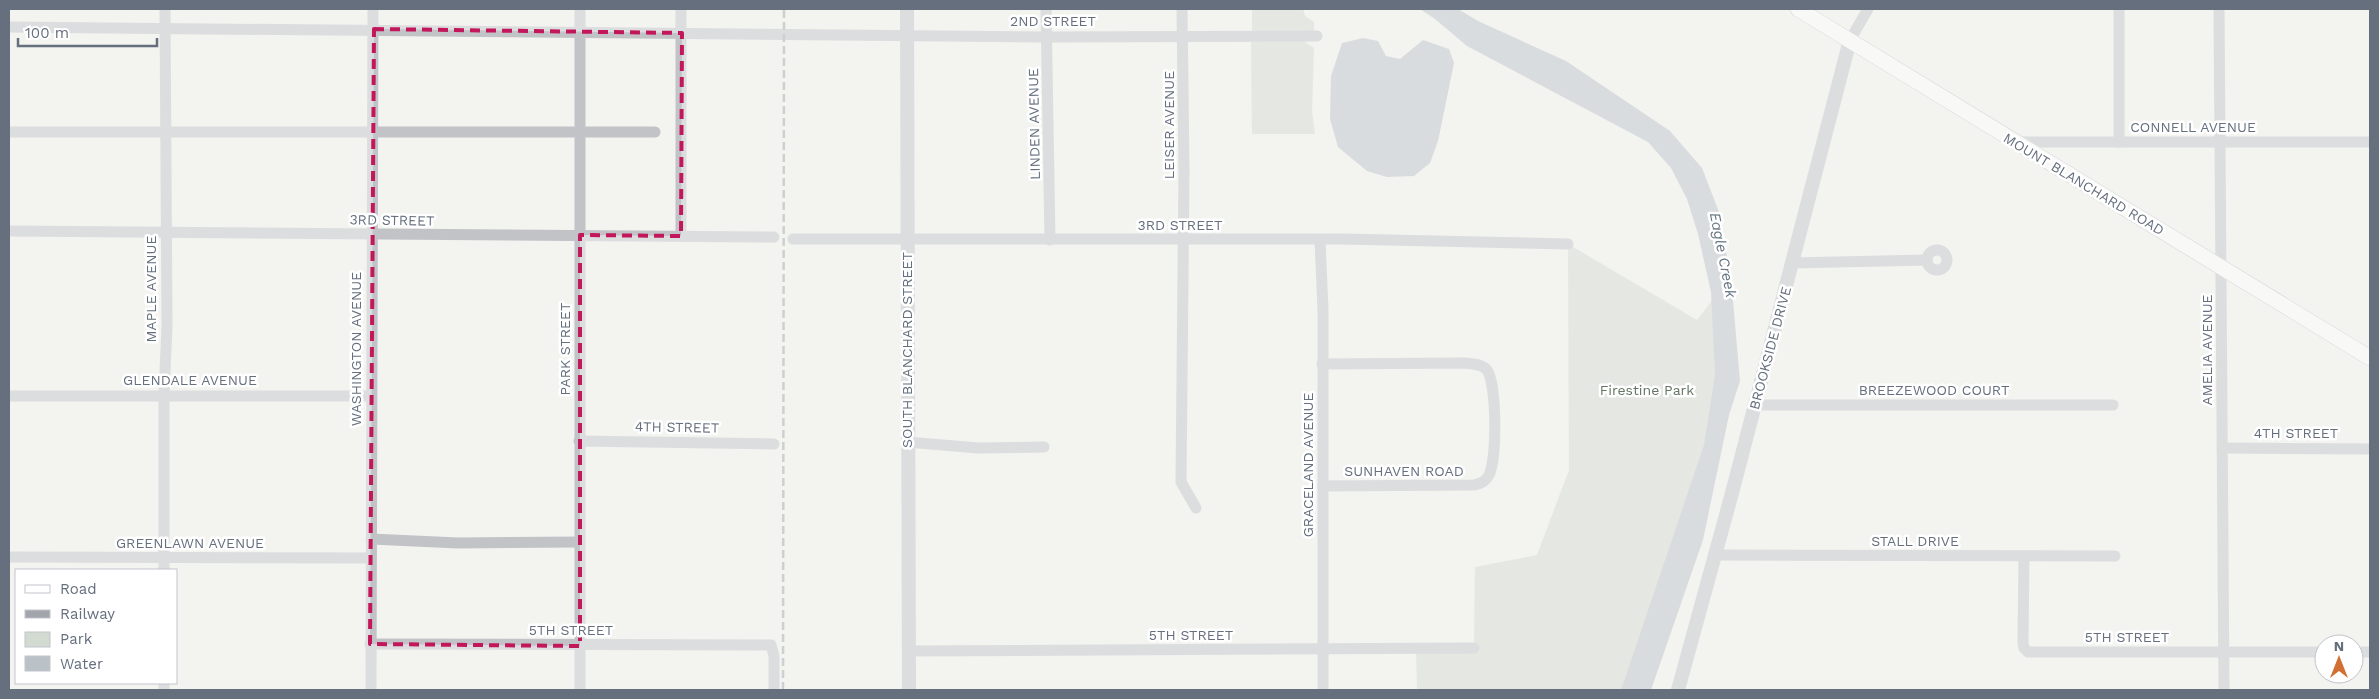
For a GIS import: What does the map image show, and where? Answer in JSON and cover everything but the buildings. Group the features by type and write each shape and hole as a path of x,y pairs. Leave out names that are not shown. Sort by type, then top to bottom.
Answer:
{"main road":[{"name":"MOUNT BLANCHARD ROAD","path":"1798,9 2370,358"}],"street":[{"name":"MAPLE AVENUE","path":"164,569 164,395 167,325 165,9"},
{"name":"WASHINGTON AVENUE","path":"371,690 373,9"},
{"name":"PARK STREET","path":"580,9 580,690"},
{"path":"681,9 681,236"},
{"name":"SOUTH BLANCHARD STREET","path":"907,9 908,690"},
{"name":"LINDEN AVENUE","path":"1046,9 1050,240"},
{"name":"LEISER AVENUE","path":"1182,9 1184,240 1181,482 1196,508"},
{"name":"BROOKSIDE DRIVE","path":"1678,690 1755,405 1850,40 1868,9"},
{"path":"2119,9 2119,142"},
{"name":"AMELIA AVENUE","path":"2219,9 2224,690"},
{"name":"2ND STREET","path":"9,27 374,29 1047,37 1316,36"},
{"path":"9,132 655,132"},
{"name":"CONNELL AVENUE","path":"2016,142 2370,142"},
{"name":"3RD STREET","path":"9,231 774,238"},
{"name":"3RD STREET","path":"793,239 1320,240 1568,244"},
{"name":"GRACELAND AVENUE","path":"1320,240 1323,690"},
{"path":"1792,263 1927,260"},
{"name":"SUNHAVEN ROAD","path":"1322,364 1465,363 1479,365 1489,375 1493,400 1492,466 1484,482 1453,487 1323,486"},
{"name":"GLENDALE AVENUE","path":"9,396 371,396"},
{"name":"BREEZEWOOD COURT","path":"1755,405 2113,405"},
{"name":"4TH STREET","path":"580,441 774,444"},
{"path":"907,442 978,448 1044,446"},
{"name":"4TH STREET","path":"2222,448 2370,449"},
{"path":"371,539 458,543 579,542"},
{"name":"STALL DRIVE","path":"1715,556 2115,556"},
{"name":"5TH STREET","path":"2024,556 2023,643 2026,651 2314,652"},
{"name":"GREENLAWN AVENUE","path":"9,557 371,558"},
{"name":"5TH STREET","path":"370,644 771,645 774,656 774,690"},
{"name":"5TH STREET","path":"908,651 1474,648"}],"highlighted area":[{"path":"374,29 682,33 681,236 580,235 580,646 370,644"}],"green space":[{"path":"1252,9 1303,9 1305,16 1314,22 1314,33 1252,33"},
{"path":"1304,41 1314,48 1312,111 1315,134 1252,134 1251,42"},
{"name":"Firestine Park","path":"1568,244 1697,320 1721,289 1725,392 1636,690 1417,690 1416,647 1474,648 1475,567 1537,555 1569,470"}],"water":[{"name":"Eagle Creek","path":"1420,9 1458,9 1478,21 1566,61 1670,131 1702,168 1719,212 1731,278 1740,381 1729,415 1703,540 1651,690 1621,690 1704,445 1715,375 1711,292 1698,234 1687,199 1671,168 1648,142 1467,46"},
{"path":"1363,38 1378,41 1386,56 1400,59 1423,40 1449,49 1454,63 1438,141 1430,163 1414,176 1387,177 1367,171 1338,147 1330,119 1331,76 1342,43"}],"railway":[{"path":"783,690 784,9"}]}
